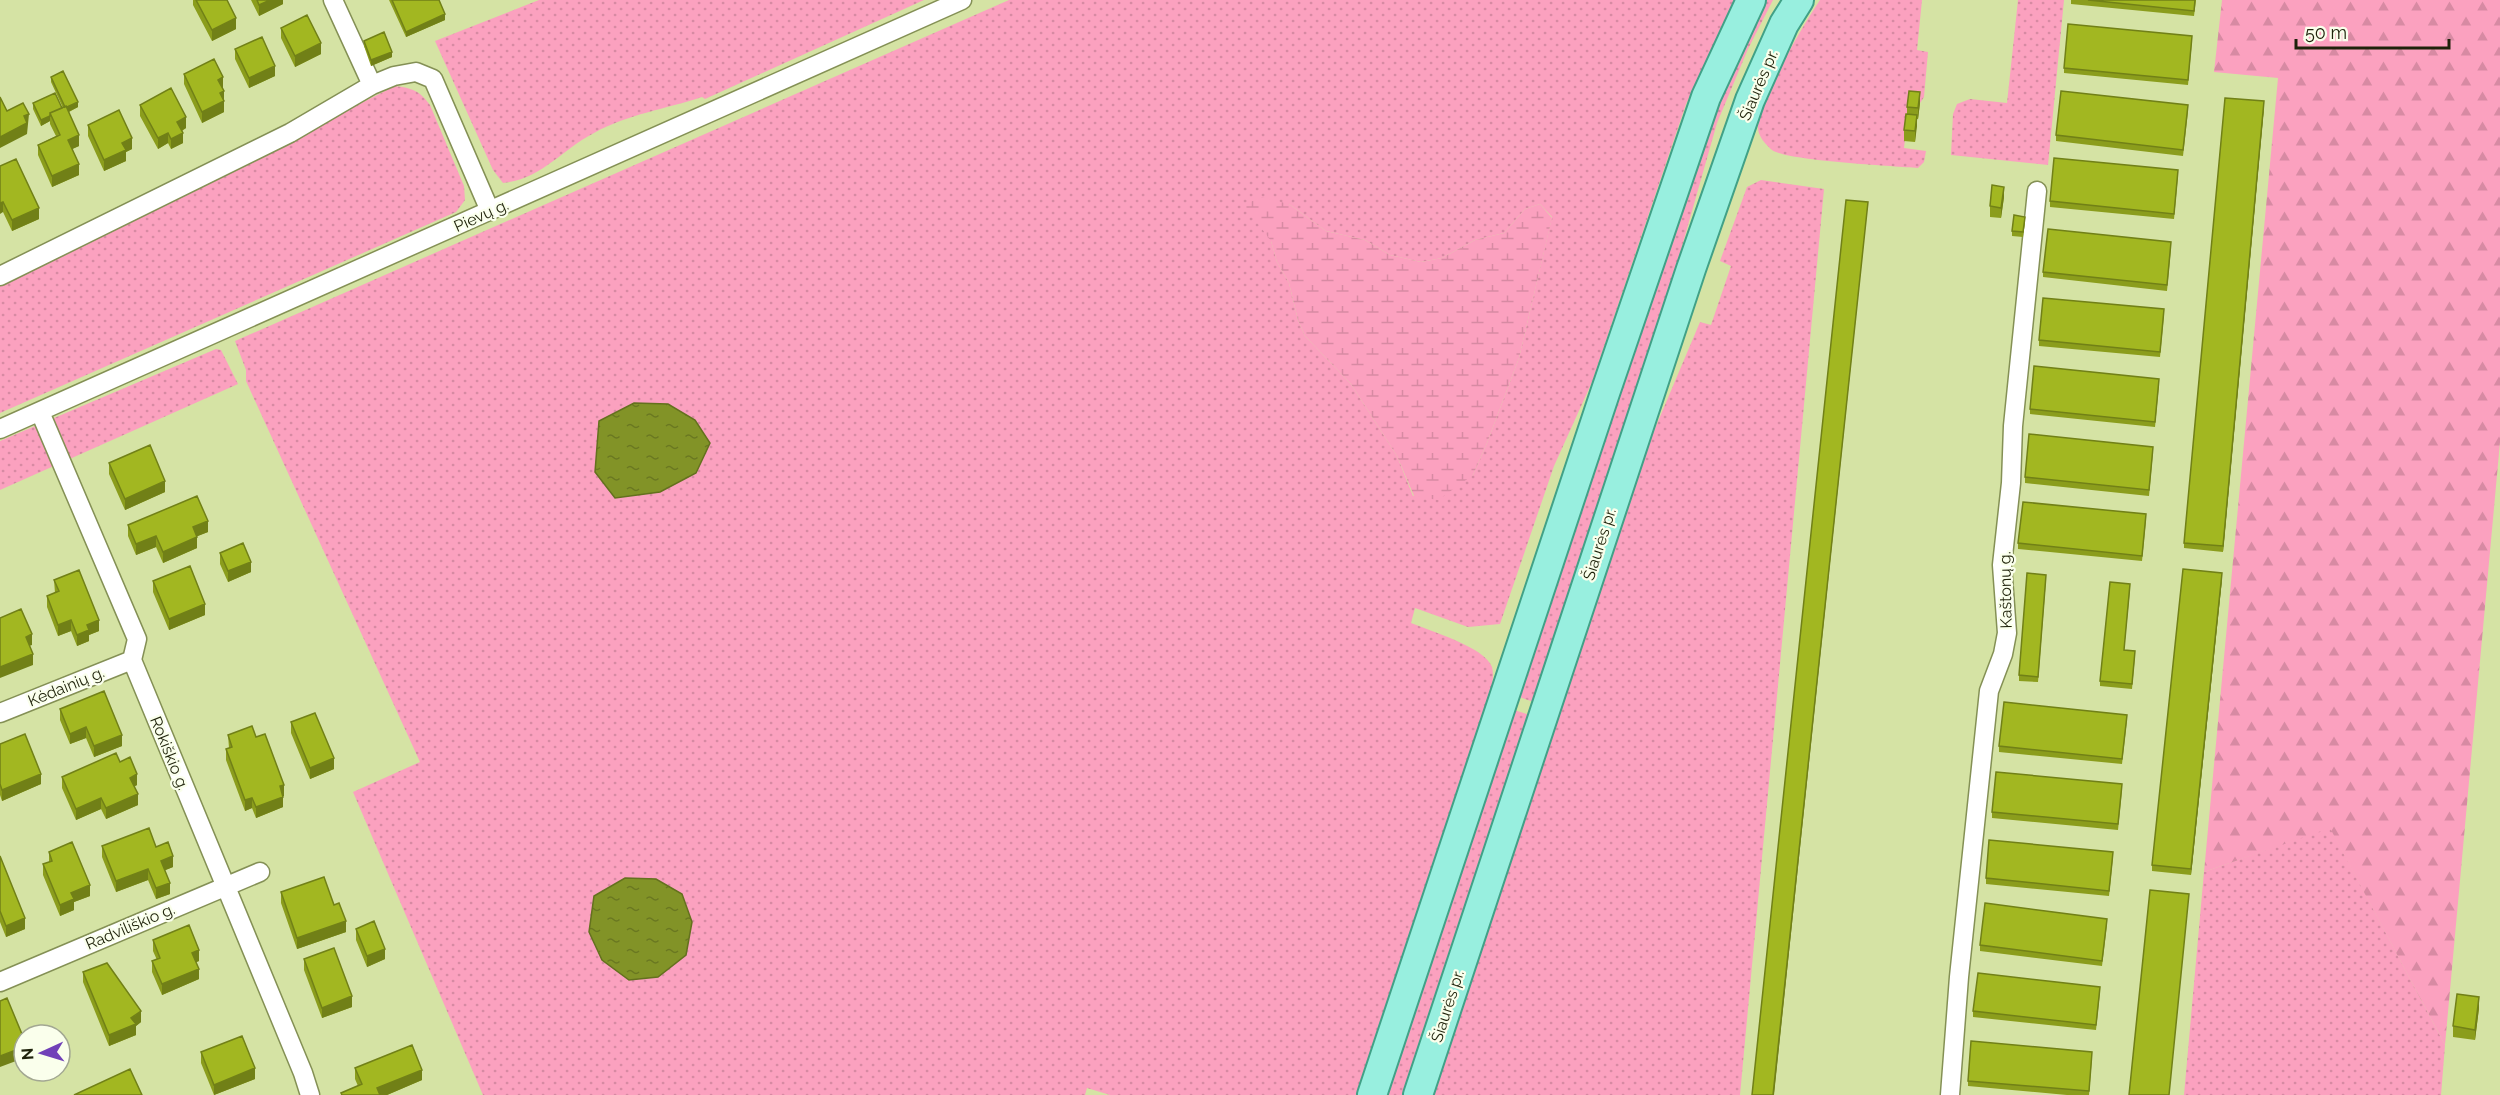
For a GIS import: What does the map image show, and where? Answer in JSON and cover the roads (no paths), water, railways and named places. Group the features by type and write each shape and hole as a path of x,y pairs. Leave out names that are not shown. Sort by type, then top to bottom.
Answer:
{"main road":[{"path":"1372,1095 1605,393 1706,97 1750,0"},
{"name":"Šiaurės pr.","path":"1418,1095 1690,269 1750,100 1784,24 1799,0"}],"street":[{"path":"333,0 372,85"},
{"name":"Pievų g.","path":"0,429 962,0"},
{"path":"0,276 290,133 372,85 394,76 416,72 433,79 490,211"},
{"name":"Kaštonų g.","path":"1950,1095 1959,977 1989,691 2003,654 2007,633 2002,565 2011,483 2013,426 2037,191"},
{"name":"Rokiškio g.","path":"40,412 137,639 132,660 303,1073 310,1095"},
{"name":"Kėdainių g.","path":"0,713 132,660"},
{"name":"Radviliškio g.","path":"0,982 260,872"}],"water":[{"path":"634,403 668,404 695,420 710,443 696,473 660,492 615,498 595,472 599,421"},
{"path":"625,878 656,879 682,894 692,922 686,955 658,977 629,980 602,960 589,932 594,896"}]}
